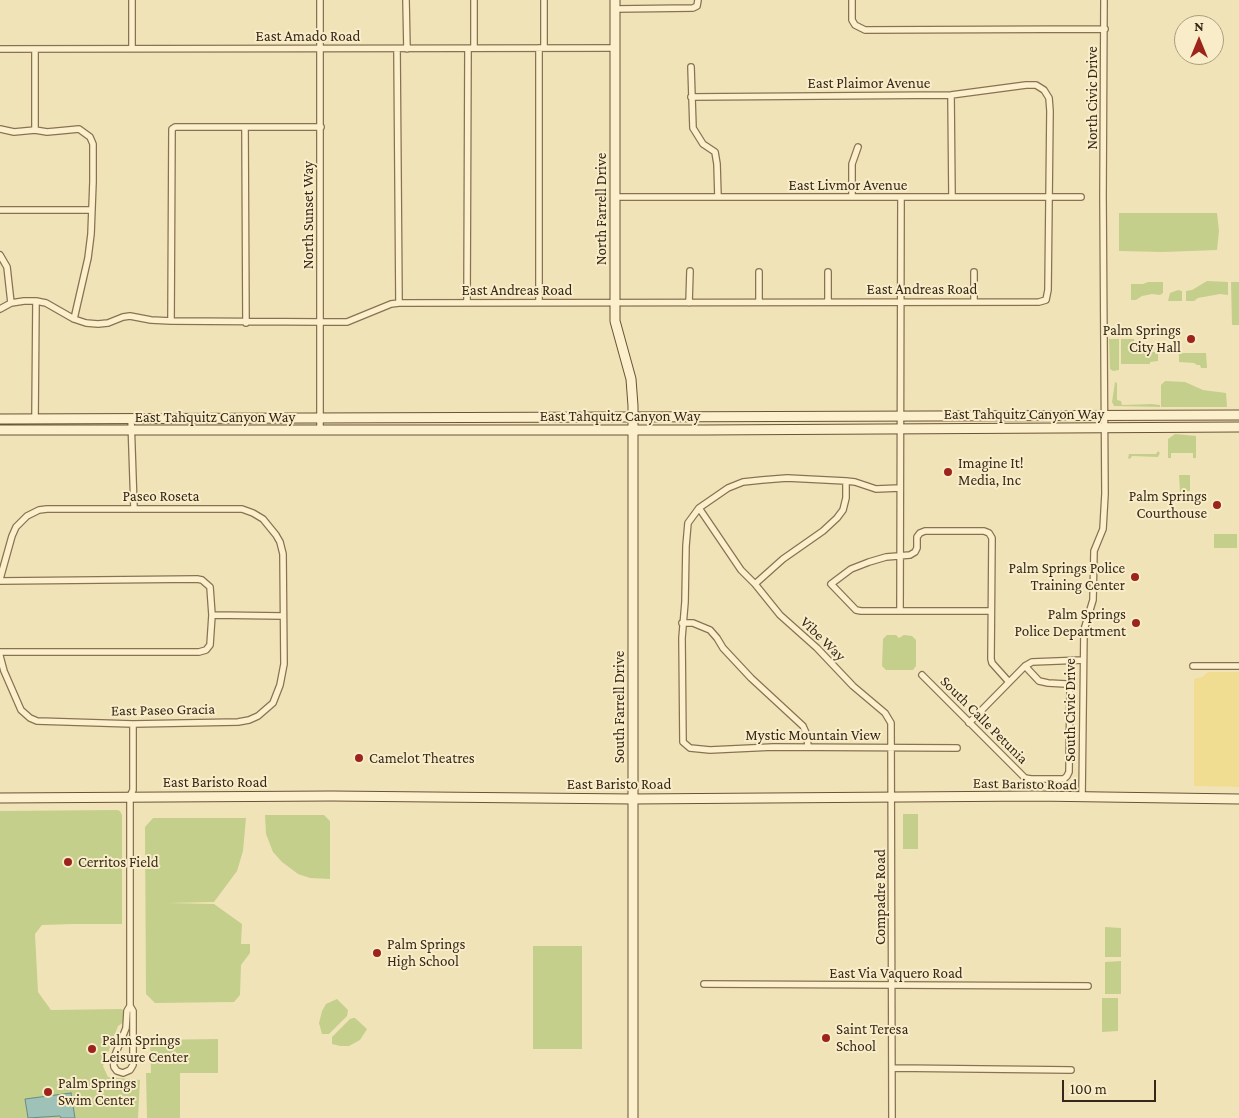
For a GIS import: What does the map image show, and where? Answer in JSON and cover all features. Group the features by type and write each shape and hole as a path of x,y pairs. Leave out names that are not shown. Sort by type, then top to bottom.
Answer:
{"main road":[{"name":"North Farrell Drive","path":"615,4 615,303 618,332 631,379 633,417"},
{"name":"East Tahquitz Canyon Way","path":"0,419 1239,415"},
{"name":"South Farrell Drive","path":"633,417 633,1118"},
{"name":"East Tahquitz Canyon Way","path":"0,430 320,431 1239,427"},
{"name":"East Baristo Road","path":"0,798 130,796 633,798 1036,796 1239,799"}],"street":[{"path":"132,0 132,48"},
{"name":"North Sunset Way","path":"320,0 320,431"},
{"path":"406,0 407,49"},
{"path":"467,302 471,48 474,0"},
{"path":"539,303 541,48 544,0"},
{"name":"North Civic Drive","path":"852,0 852,20 854,25 865,30 1105,29 1103,197 1105,415"},
{"path":"1104,0 1105,29"},
{"path":"615,4 693,8 697,3"},
{"name":"East Amado Road","path":"0,49 615,48"},
{"path":"36,49 36,130"},
{"path":"397,49 399,303"},
{"path":"691,67 693,128 703,144 715,152 718,164 718,197"},
{"name":"East Plaimor Avenue","path":"691,97 951,95 1036,85 1044,90 1049,98 1049,197"},
{"path":"951,95 952,197"},
{"path":"171,322 172,129 175,127 321,127"},
{"path":"245,127 246,322"},
{"path":"0,129 14,132 36,130 47,132 79,128 90,137 93,144 92,210 88,258 74,319"},
{"path":"852,197 852,164 858,146"},
{"name":"East Livmor Avenue","path":"615,197 1081,197"},
{"path":"900,611 901,197"},
{"name":"East Andreas Road","path":"0,309 11,303 36,301 46,303 74,319 98,324 130,316 171,322 347,322 391,304 399,303 1039,302 1046,300 1048,290 1049,197"},
{"path":"0,210 92,210"},
{"path":"0,255 7,268 11,303"},
{"path":"689,303 690,271"},
{"path":"759,272 759,302"},
{"path":"828,272 828,302"},
{"path":"974,272 974,302"},
{"path":"35,419 36,301"},
{"name":"South Civic Drive","path":"1082,798 1084,630 1093,600 1094,551 1103,528 1105,415"},
{"path":"131,419 134,508"},
{"path":"808,747 807,735 803,726 751,678 723,648 710,630 693,624 682,623 685,602 688,523 699,508 728,488 743,482 787,478 855,482 876,490 900,488"},
{"path":"756,584 783,558 823,531 837,518 843,510 846,498 846,481"},
{"name":"Paseo Roseta","path":"0,580 16,527 26,516 35,511 47,509 231,508 253,513 263,519 276,534 280,542 283,554 283,616"},
{"name":"Vibe Way","path":"699,508 742,570 756,584 780,615 817,648 853,686 885,712 891,723 892,796"},
{"path":"991,611 856,610 831,584 852,569 869,562 910,555 917,548 917,538 920,533 925,531 984,531 989,533 992,538 992,663 1009,682"},
{"path":"0,580 197,579 202,580 210,587 212,615 210,645 206,650 199,652 0,654"},
{"path":"212,615 283,616"},
{"name":"East Paseo Gracia","path":"0,654 4,671 21,710 30,718 47,723 238,722 249,720 273,704 280,685 284,664 283,616"},
{"name":"Mystic Mountain View","path":"682,623 682,732 683,742 690,748 956,748"},
{"path":"969,723 1025,666 1037,660 1083,660"},
{"name":"South Calle Petunia","path":"922,675 1025,778 1064,779 1069,772 1070,689 1066,684 1039,681 1025,666"},
{"path":"1193,666 1239,666"},
{"path":"130,1006 127,1011 126,1028 114,1060 114,1067 117,1071 123,1073 130,1070 133,1065 133,1011 130,1006 132,724"},
{"name":"Compadre Road","path":"892,796 892,1118"},
{"name":"East Via Vaquero Road","path":"704,984 1088,986"},
{"path":"892,1068 1071,1070"}],"green space":[{"path":"1119,213 1217,213 1219,231 1217,250 1119,251"},
{"path":"1207,281 1228,282 1228,295 1220,294 1198,298 1194,301 1186,301 1186,291 1192,290"},
{"path":"1163,282 1163,293 1160,295 1142,296 1136,300 1131,300 1131,284"},
{"path":"1231,282 1239,282 1239,325 1232,325"},
{"path":"1178,290 1182,291 1182,301 1168,301 1170,293"},
{"path":"1109,339 1119,339 1119,370 1113,371 1110,369"},
{"path":"1121,339 1134,339 1134,352 1158,352 1158,361 1150,362 1150,364 1121,364"},
{"path":"1179,353 1206,353 1207,368 1201,368 1200,365 1194,363 1179,362"},
{"path":"1165,381 1185,382 1203,390 1226,393 1227,407 1161,407 1161,385"},
{"path":"1115,382 1117,383 1117,400 1121,401 1122,405 1152,404 1160,405 1160,407 1114,406 1112,402"},
{"path":"1175,434 1196,436 1196,458 1193,458 1193,453 1171,453 1171,458 1168,458 1168,439"},
{"path":"1158,451 1160,453 1158,457 1132,456 1130,459 1128,458 1129,454 1156,454"},
{"path":"1179,475 1190,475 1190,491 1180,492"},
{"path":"1214,534 1237,534 1237,548 1214,548"},
{"path":"887,635 896,635 899,638 904,635 912,636 916,640 916,666 913,670 886,670 882,666 883,639"},
{"path":"117,810 122,815 122,924 42,925 35,934 38,992 51,1010 122,1009 124,1012 124,1022 118,1026 103,1066 108,1077 140,1080 138,1118 0,1118 0,811"},
{"path":"903,814 918,814 918,849 903,849"},
{"path":"265,815 324,815 330,821 330,879 310,878 298,874 282,862 273,852 266,834"},
{"path":"153,818 246,818 243,851 237,871 214,902 168,903 214,904 242,924 241,944 250,944 250,953 241,965 240,995 234,1002 155,1003 146,994 145,827"},
{"path":"1105,927 1121,928 1121,957 1105,957"},
{"path":"533,946 582,946 582,1049 533,1049"},
{"path":"1121,961 1121,994 1105,994 1105,962"},
{"path":"1102,998 1118,998 1118,1031 1102,1032"},
{"path":"337,999 348,1010 347,1016 329,1034 322,1034 319,1023 322,1011 326,1004"},
{"path":"353,1018 367,1029 360,1040 349,1046 332,1044 332,1037"},
{"path":"218,1039 218,1073 180,1073 180,1118 147,1118 146,1073 151,1073 150,1040"}],"sand":[{"path":"1208,672 1239,672 1239,787 1194,786 1194,679 1202,677"}],"water":[{"path":"71,1093 75,1118 61,1118 60,1116 28,1118 25,1099"}],"place":[{"name":"Palm Springs City Hall","path":"1191,339"},
{"name":"Imagine It! Media, Inc","path":"948,472"},
{"name":"Palm Springs Courthouse","path":"1217,505"},
{"name":"Palm Springs Police Training Center","path":"1135,577"},
{"name":"Palm Springs Police Department","path":"1136,623"},
{"name":"Camelot Theatres","path":"359,758"},
{"name":"Cerritos Field","path":"68,862"},
{"name":"Palm Springs High School","path":"377,953"},
{"name":"Saint Teresa School","path":"826,1038"},
{"name":"Palm Springs Leisure Center","path":"92,1049"},
{"name":"Palm Springs Swim Center","path":"48,1092"}]}
